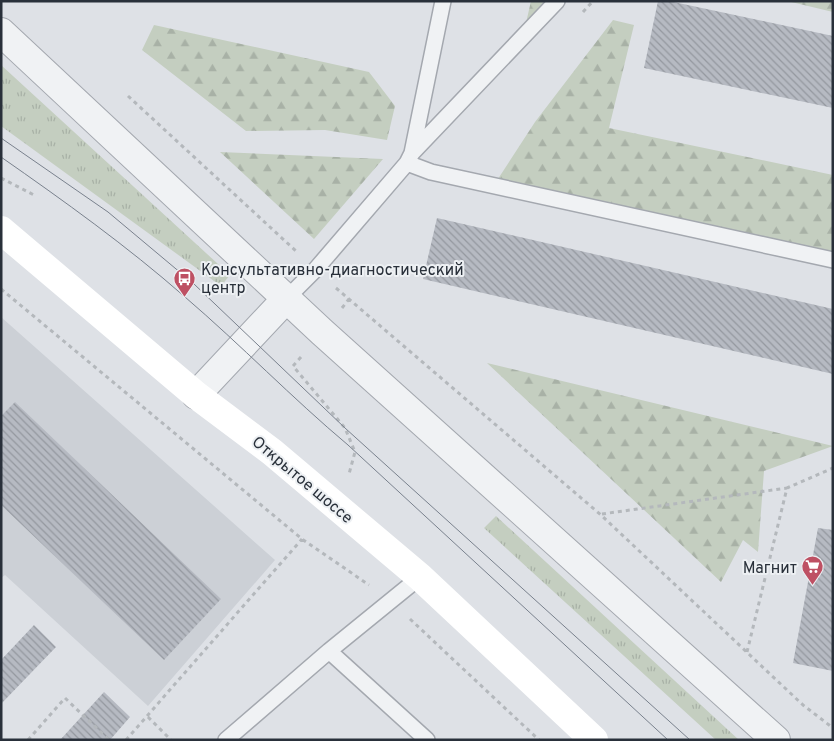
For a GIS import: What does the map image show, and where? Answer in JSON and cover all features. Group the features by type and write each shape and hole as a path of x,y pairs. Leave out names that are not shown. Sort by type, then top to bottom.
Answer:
{"street":[{"path":"1,32 286,299 776,740"},
{"name":"Открытое шоссе","path":"1,230 196,395 272,452 420,577 594,740"},
{"path":"196,395 286,299"}],"lane":[{"path":"409,158 443,1"},
{"path":"286,299 316,269 409,158 557,1"},
{"path":"409,158 431,172 833,260"},
{"path":"226,740 329,651 420,577"},
{"path":"329,651 427,740"}],"path":[{"path":"128,96 300,254"},
{"path":"1,178 36,196"},
{"path":"335,287 601,515 803,705 833,728"},
{"path":"1,289 302,539 391,600 540,740"},
{"path":"294,366 345,428 355,452 348,476"},
{"path":"601,515 787,488 833,468"},
{"path":"747,652 787,488"},
{"path":"126,740 302,539"},
{"path":"28,740 65,698 109,740"},
{"path":"148,717 171,740"}],"shaded area":[{"path":"1,317 275,560 148,706 5,575 1,578"}],"green space":[{"path":"531,1 545,1 526,23"},
{"path":"787,1 833,1 833,12"},
{"path":"613,20 634,25 609,128 833,175 833,261 496,182 535,122"},
{"path":"154,25 369,72 395,106 387,140 325,130 246,131 142,50"},
{"path":"1,65 230,275 221,286 1,126"},
{"path":"220,152 383,159 314,239"},
{"path":"487,363 833,446 764,471 758,552 743,540 721,582"},
{"path":"496,516 739,740 716,740 484,528"}],"building":[{"path":"658,1 669,1 833,36 833,108 644,68"},
{"path":"437,218 833,309 833,374 423,279"},
{"path":"15,402 221,599 164,660 1,505 1,416"},
{"path":"818,528 833,530 833,671 793,663"},
{"path":"34,625 56,647 1,704 1,660"},
{"path":"104,692 130,717 110,740 60,740"}],"tram line":[{"path":"1,138 108,212 194,284 345,428 690,740"},
{"path":"1,157 72,207 185,297 668,740"}],"place":[{"name":"Консультативно-диагностический центр","path":"185,297"},
{"name":"Магнит","path":"813,586"}]}
